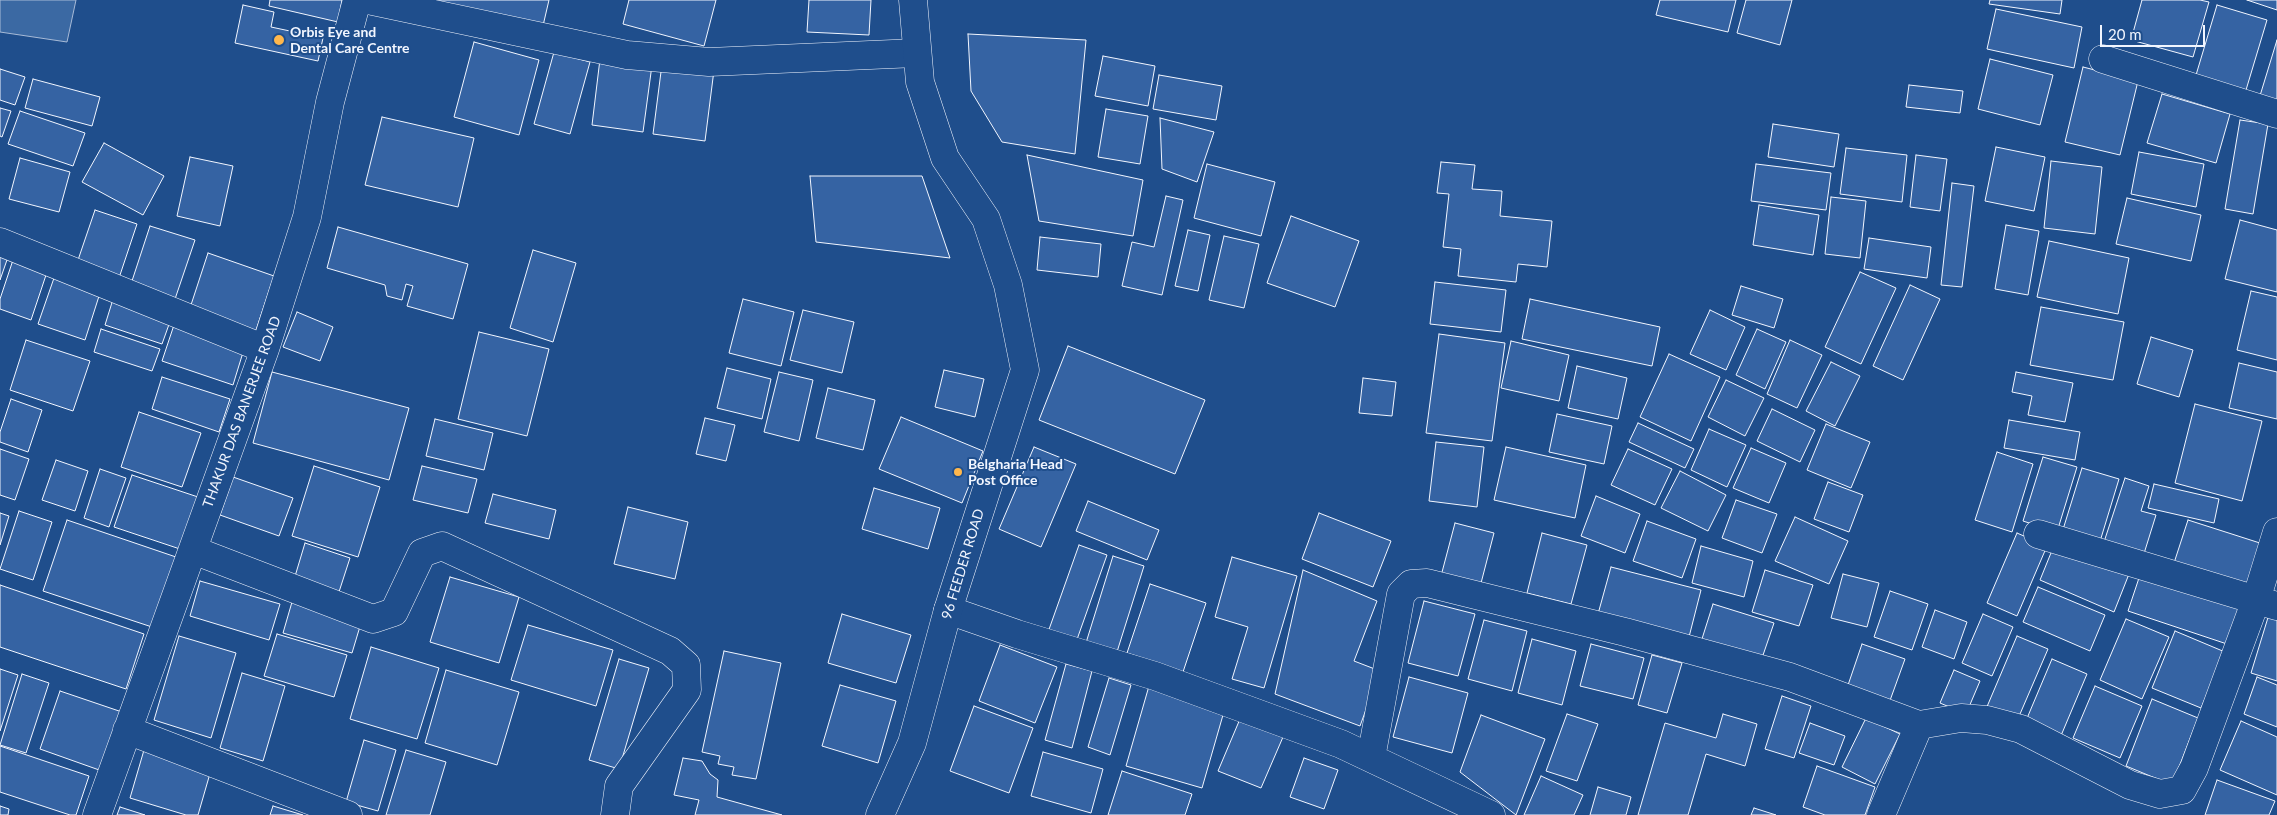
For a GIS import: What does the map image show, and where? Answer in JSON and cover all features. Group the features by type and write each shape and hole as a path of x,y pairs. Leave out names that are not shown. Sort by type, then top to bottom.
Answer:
{"street":[{"name":"THAKUR DAS BANERJEE ROAD","path":"97,815 265,349 307,218 330,102 357,0"},
{"path":"368,0 627,55 709,62 916,53"},
{"name":"96 FEEDER ROAD","path":"880,815 912,744 948,610 1025,370 1008,285 986,219 945,158 920,82 916,53 913,0"},
{"path":"2103,59 2277,114"},
{"path":"0,242 265,349"},
{"path":"1370,758 1400,594 1411,584 1427,583 1625,632 1790,677 1919,725 1961,718 1987,720 2021,730 2130,785 2160,794 2182,790 2194,768 2266,603 2277,532"},
{"path":"2038,534 2266,603"},
{"path":"193,550 373,619 394,612 422,553 442,546 670,651 686,665 687,690 619,786 615,815"},
{"path":"948,610 1017,634 1155,676 1341,744 1491,815"},
{"path":"1881,815 1919,725"},
{"path":"127,730 348,815"}],"water":[{"path":"0,0 76,0 67,42 0,32"}],"building":[{"path":"270,0 342,0 338,22 269,6"},
{"path":"413,0 549,0 542,30"},
{"path":"629,0 716,0 704,46 623,24"},
{"path":"809,0 871,0 869,35 807,32"},
{"path":"1660,0 1736,0 1728,32 1656,15"},
{"path":"1746,0 1792,0 1780,45 1737,33"},
{"path":"1990,0 2062,0 2060,14 1989,4"},
{"path":"2142,0 2200,0 2209,2 2193,57 2131,40"},
{"path":"2247,0 2277,0 2277,10"},
{"path":"243,5 274,12 271,27 323,38 318,61 235,43"},
{"path":"2217,5 2267,20 2246,90 2196,75"},
{"path":"1996,9 2082,27 2074,68 1987,49"},
{"path":"968,34 1086,40 1075,154 1002,142 971,91"},
{"path":"2277,40 2277,105 2259,99"},
{"path":"474,42 539,60 519,135 454,117"},
{"path":"554,52 590,62 570,134 534,124"},
{"path":"1103,56 1155,66 1148,106 1095,96"},
{"path":"600,59 652,65 643,132 592,125"},
{"path":"1990,59 2053,75 2040,125 1978,109"},
{"path":"662,64 714,70 705,141 653,134"},
{"path":"2083,67 2138,81 2120,155 2065,142"},
{"path":"0,69 25,77 15,105 0,100"},
{"path":"1159,75 1222,86 1216,120 1153,109"},
{"path":"33,79 100,97 92,126 25,108"},
{"path":"1909,85 1963,91 1960,113 1906,107"},
{"path":"2162,94 2230,114 2216,163 2147,143"},
{"path":"0,108 11,111 2,137 0,136"},
{"path":"1106,109 1148,116 1140,164 1098,157"},
{"path":"20,111 85,133 73,166 8,144"},
{"path":"382,117 474,138 458,207 365,185"},
{"path":"1160,118 1214,132 1197,182 1162,169"},
{"path":"2240,120 2268,124 2253,214 2225,209"},
{"path":"1773,124 1839,134 1834,167 1768,157"},
{"path":"104,143 164,176 143,215 82,182"},
{"path":"1996,147 2045,157 2034,211 1985,201"},
{"path":"1846,148 1907,155 1902,202 1840,194"},
{"path":"2139,152 2204,164 2196,207 2131,194"},
{"path":"1027,155 1143,180 1133,236 1039,221"},
{"path":"1916,155 1947,159 1940,211 1910,207"},
{"path":"190,157 233,166 220,226 177,216"},
{"path":"20,158 70,172 59,212 9,199"},
{"path":"2051,161 2102,167 2095,234 2044,228"},
{"path":"1441,162 1475,165 1472,189 1502,191 1500,216 1552,221 1547,267 1518,264 1516,282 1458,276 1461,249 1443,247 1449,194 1437,193"},
{"path":"1207,164 1275,182 1261,236 1194,218"},
{"path":"1756,164 1831,173 1826,210 1751,201"},
{"path":"810,176 922,176 950,258 816,242"},
{"path":"1952,183 1974,186 1962,287 1941,285"},
{"path":"1166,196 1183,200 1162,295 1122,286 1132,242 1154,247"},
{"path":"1831,197 1866,201 1860,258 1825,254"},
{"path":"2127,198 2201,215 2191,261 2116,244"},
{"path":"1759,205 1819,215 1813,255 1753,245"},
{"path":"95,210 137,224 119,278 77,263"},
{"path":"1291,216 1359,241 1335,307 1267,283"},
{"path":"2240,220 2277,230 2277,292 2225,279"},
{"path":"2006,225 2039,231 2028,295 1995,289"},
{"path":"150,226 195,240 174,302 130,287"},
{"path":"338,227 468,264 453,319 407,306 413,286 406,284 402,300 387,296 385,285 327,268"},
{"path":"1188,230 1210,235 1198,291 1175,286"},
{"path":"1224,236 1259,244 1244,308 1209,300"},
{"path":"1040,237 1101,244 1098,277 1037,270"},
{"path":"1869,238 1931,247 1927,278 1864,269"},
{"path":"2049,241 2129,258 2118,314 2037,297"},
{"path":"533,250 576,263 553,342 510,328"},
{"path":"208,253 274,276 255,333 189,311"},
{"path":"0,255 8,257 0,280"},
{"path":"14,257 48,269 31,320 0,309 0,299"},
{"path":"1860,272 1896,288 1861,364 1825,347"},
{"path":"54,278 100,293 85,340 38,324"},
{"path":"1435,282 1506,290 1501,332 1430,324"},
{"path":"1910,285 1940,299 1903,380 1873,366"},
{"path":"1741,286 1783,299 1774,328 1732,315"},
{"path":"2251,291 2277,297 2277,360 2237,350"},
{"path":"114,296 172,316 162,344 105,325"},
{"path":"743,299 794,312 781,366 729,353"},
{"path":"1530,299 1660,327 1652,366 1522,339"},
{"path":"2041,307 2124,322 2113,380 2030,365"},
{"path":"803,310 854,322 842,373 790,360"},
{"path":"1710,310 1745,327 1726,370 1690,354"},
{"path":"297,312 333,327 320,361 283,347"},
{"path":"174,325 244,349 233,385 162,361"},
{"path":"101,329 160,349 152,371 94,352"},
{"path":"1757,329 1786,342 1765,389 1736,375"},
{"path":"479,332 549,349 527,436 458,419"},
{"path":"1439,334 1505,343 1492,441 1426,433"},
{"path":"2151,337 2193,350 2179,397 2137,384"},
{"path":"26,340 90,361 73,411 10,390"},
{"path":"1790,340 1822,355 1797,408 1767,394"},
{"path":"1511,341 1569,355 1559,401 1501,388"},
{"path":"1068,346 1205,400 1175,474 1039,420"},
{"path":"1669,354 1720,377 1691,441 1640,417"},
{"path":"1831,362 1860,376 1835,426 1806,411"},
{"path":"2239,363 2277,372 2277,419 2229,408"},
{"path":"1577,366 1627,378 1618,419 1568,408"},
{"path":"727,368 771,379 762,419 717,408"},
{"path":"944,370 984,379 975,417 935,407"},
{"path":"272,372 409,408 389,480 253,443"},
{"path":"779,372 813,380 799,441 764,432"},
{"path":"2016,372 2073,383 2065,422 2028,415 2032,396 2012,392"},
{"path":"162,377 230,399 219,432 152,409"},
{"path":"1363,378 1396,382 1392,416 1359,413"},
{"path":"1726,380 1764,398 1745,436 1708,417"},
{"path":"828,388 875,400 863,450 816,438"},
{"path":"11,399 42,410 28,452 0,442 0,432"},
{"path":"2195,404 2262,421 2242,501 2175,483"},
{"path":"1772,409 1815,430 1800,462 1757,441"},
{"path":"139,412 201,433 182,487 121,467"},
{"path":"1557,414 1612,426 1604,464 1549,452"},
{"path":"901,417 983,451 962,503 879,469"},
{"path":"705,418 735,425 726,461 696,454"},
{"path":"435,419 493,433 484,470 426,456"},
{"path":"2009,420 2080,432 2075,460 2004,448"},
{"path":"1638,423 1694,449 1685,468 1629,442"},
{"path":"1826,424 1870,442 1851,488 1807,470"},
{"path":"1709,429 1746,445 1727,487 1691,470"},
{"path":"1436,442 1484,447 1477,507 1429,501"},
{"path":"1034,447 1076,464 1041,547 999,529"},
{"path":"1506,447 1586,465 1575,518 1494,500"},
{"path":"1751,448 1786,463 1769,503 1733,488"},
{"path":"0,449 29,459 15,500 0,495"},
{"path":"1628,449 1672,469 1655,505 1611,485"},
{"path":"1997,452 2033,464 2012,532 1975,520"},
{"path":"2043,457 2077,467 2057,532 2023,521"},
{"path":"56,460 88,471 75,511 42,500"},
{"path":"314,466 380,487 358,557 292,536"},
{"path":"422,466 477,479 468,513 413,500"},
{"path":"2082,468 2119,479 2098,548 2061,536"},
{"path":"100,469 126,478 109,527 84,518"},
{"path":"1680,471 1726,495 1708,531 1661,508"},
{"path":"132,475 198,497 180,549 114,527"},
{"path":"233,477 293,498 279,536 220,515"},
{"path":"2125,478 2149,486 2141,511 2156,515 2142,560 2102,548"},
{"path":"1828,482 1863,495 1849,532 1814,519"},
{"path":"2154,484 2219,499 2214,523 2148,508"},
{"path":"874,488 940,508 928,549 862,529"},
{"path":"493,494 556,510 549,539 485,523"},
{"path":"1596,496 1640,514 1625,553 1581,536"},
{"path":"1736,500 1777,514 1762,553 1722,538"},
{"path":"1088,501 1159,530 1147,560 1076,531"},
{"path":"628,507 688,522 675,579 614,564"},
{"path":"19,511 52,522 33,580 0,569"},
{"path":"0,513 9,516 0,545"},
{"path":"1319,513 1391,541 1373,587 1302,559"},
{"path":"1795,517 1848,541 1829,584 1775,561"},
{"path":"67,520 176,557 152,627 43,591"},
{"path":"2188,520 2263,544 2249,590 2173,566"},
{"path":"1647,521 1696,539 1682,578 1633,561"},
{"path":"1455,523 1494,533 1480,587 1441,576"},
{"path":"1542,533 1587,545 1571,604 1527,593"},
{"path":"2017,533 2047,546 2017,616 1987,603"},
{"path":"305,543 350,558 337,598 293,583"},
{"path":"2055,543 2129,574 2114,612 2040,580"},
{"path":"1079,545 1107,555 1075,645 1047,635"},
{"path":"1701,546 1753,561 1744,597 1692,583"},
{"path":"1113,556 1144,566 1116,655 1085,646"},
{"path":"1232,557 1297,576 1264,688 1232,679 1248,627 1215,617"},
{"path":"1611,567 1701,590 1689,637 1598,614"},
{"path":"1303,570 1377,601 1354,661 1380,671 1360,726 1275,694"},
{"path":"1765,570 1813,585 1799,626 1752,612"},
{"path":"2141,572 2243,607 2230,645 2128,611"},
{"path":"1843,574 1879,583 1867,627 1831,618"},
{"path":"450,577 519,597 499,663 430,642"},
{"path":"200,581 280,604 269,640 190,616"},
{"path":"1150,584 1206,603 1183,672 1127,653"},
{"path":"0,585 144,634 126,689 0,647"},
{"path":"2038,587 2105,615 2090,651 2023,622"},
{"path":"1890,591 1928,604 1912,650 1874,637"},
{"path":"1424,601 1475,614 1458,676 1408,663"},
{"path":"292,602 361,623 352,653 283,633"},
{"path":"1713,604 1774,623 1761,661 1701,642"},
{"path":"1935,610 1967,622 1954,659 1922,647"},
{"path":"2270,611 2277,613 2277,681 2251,673"},
{"path":"842,614 911,635 896,683 828,663"},
{"path":"1983,614 2013,627 1992,676 1962,663"},
{"path":"2126,619 2169,637 2142,699 2100,680"},
{"path":"1484,620 1527,631 1512,691 1468,679"},
{"path":"528,625 613,650 596,706 511,680"},
{"path":"2175,631 2225,652 2201,708 2152,688"},
{"path":"277,634 347,655 334,697 264,676"},
{"path":"179,636 236,653 211,738 154,720"},
{"path":"2017,636 2048,649 2017,721 1986,709"},
{"path":"1532,639 1576,651 1562,705 1518,693"},
{"path":"1591,644 1644,658 1633,699 1580,686"},
{"path":"1862,644 1905,659 1888,706 1846,691"},
{"path":"1000,645 1057,667 1035,723 979,701"},
{"path":"371,647 439,668 417,739 350,719"},
{"path":"724,651 781,663 756,779 732,775 734,767 718,764 720,756 702,752"},
{"path":"1652,655 1682,663 1667,713 1638,705"},
{"path":"619,659 649,668 619,769 589,760"},
{"path":"2052,659 2087,674 2060,738 2025,723"},
{"path":"1066,664 1092,671 1072,748 1045,740"},
{"path":"0,669 18,675 0,731"},
{"path":"446,670 519,692 497,765 425,743"},
{"path":"1954,670 1980,681 1966,714 1940,703"},
{"path":"242,673 285,686 263,761 220,748"},
{"path":"22,674 49,683 26,753 0,745"},
{"path":"1409,677 1468,693 1452,753 1393,737"},
{"path":"2257,677 2277,685 2277,727 2244,714"},
{"path":"1109,678 1131,685 1110,755 1088,747"},
{"path":"840,685 896,701 878,763 822,746"},
{"path":"1149,686 1225,708 1202,788 1126,766"},
{"path":"2095,686 2142,706 2120,758 2073,738"},
{"path":"60,691 122,712 102,771 40,749"},
{"path":"1782,696 1811,706 1794,758 1765,749"},
{"path":"2152,699 2198,718 2172,785 2126,766"},
{"path":"974,706 1033,728 1009,793 950,771"},
{"path":"1567,714 1598,724 1577,781 1546,771"},
{"path":"1723,714 1757,724 1745,766 1706,754 1688,815 1638,815 1665,723 1716,738"},
{"path":"1481,715 1545,739 1516,815 1460,772"},
{"path":"1866,718 1900,734 1875,784 1842,767"},
{"path":"1240,719 1283,737 1261,788 1218,771"},
{"path":"2241,721 2277,737 2277,795 2220,770"},
{"path":"1810,723 1845,736 1834,765 1799,753"},
{"path":"364,740 396,750 378,811 346,802"},
{"path":"0,746 89,776 76,815 70,815 0,792"},
{"path":"144,750 211,770 198,815 186,815 130,798"},
{"path":"406,750 446,762 430,815 386,815"},
{"path":"1043,752 1103,769 1091,813 1031,796"},
{"path":"683,758 702,761 710,774 718,780 717,797 782,815 695,815 699,800 674,795"},
{"path":"1304,758 1338,770 1324,809 1290,797"},
{"path":"1817,766 1875,787 1865,815 1825,815 1803,807"},
{"path":"1122,771 1192,794 1185,815 1108,815"},
{"path":"1541,776 1583,795 1574,815 1524,815"},
{"path":"2217,780 2275,801 2269,815 2205,815"},
{"path":"1598,787 1631,797 1626,815 1590,815"},
{"path":"0,806 9,809 8,815 0,815"},
{"path":"273,806 303,815 270,815"},
{"path":"120,807 145,815 117,815"},
{"path":"1754,808 1776,815 1751,815"}],"place":[{"name":"Orbis Eye and Dental Care Centre","path":"279,40"},
{"name":"Belgharia Head Post Office","path":"958,472"}]}
